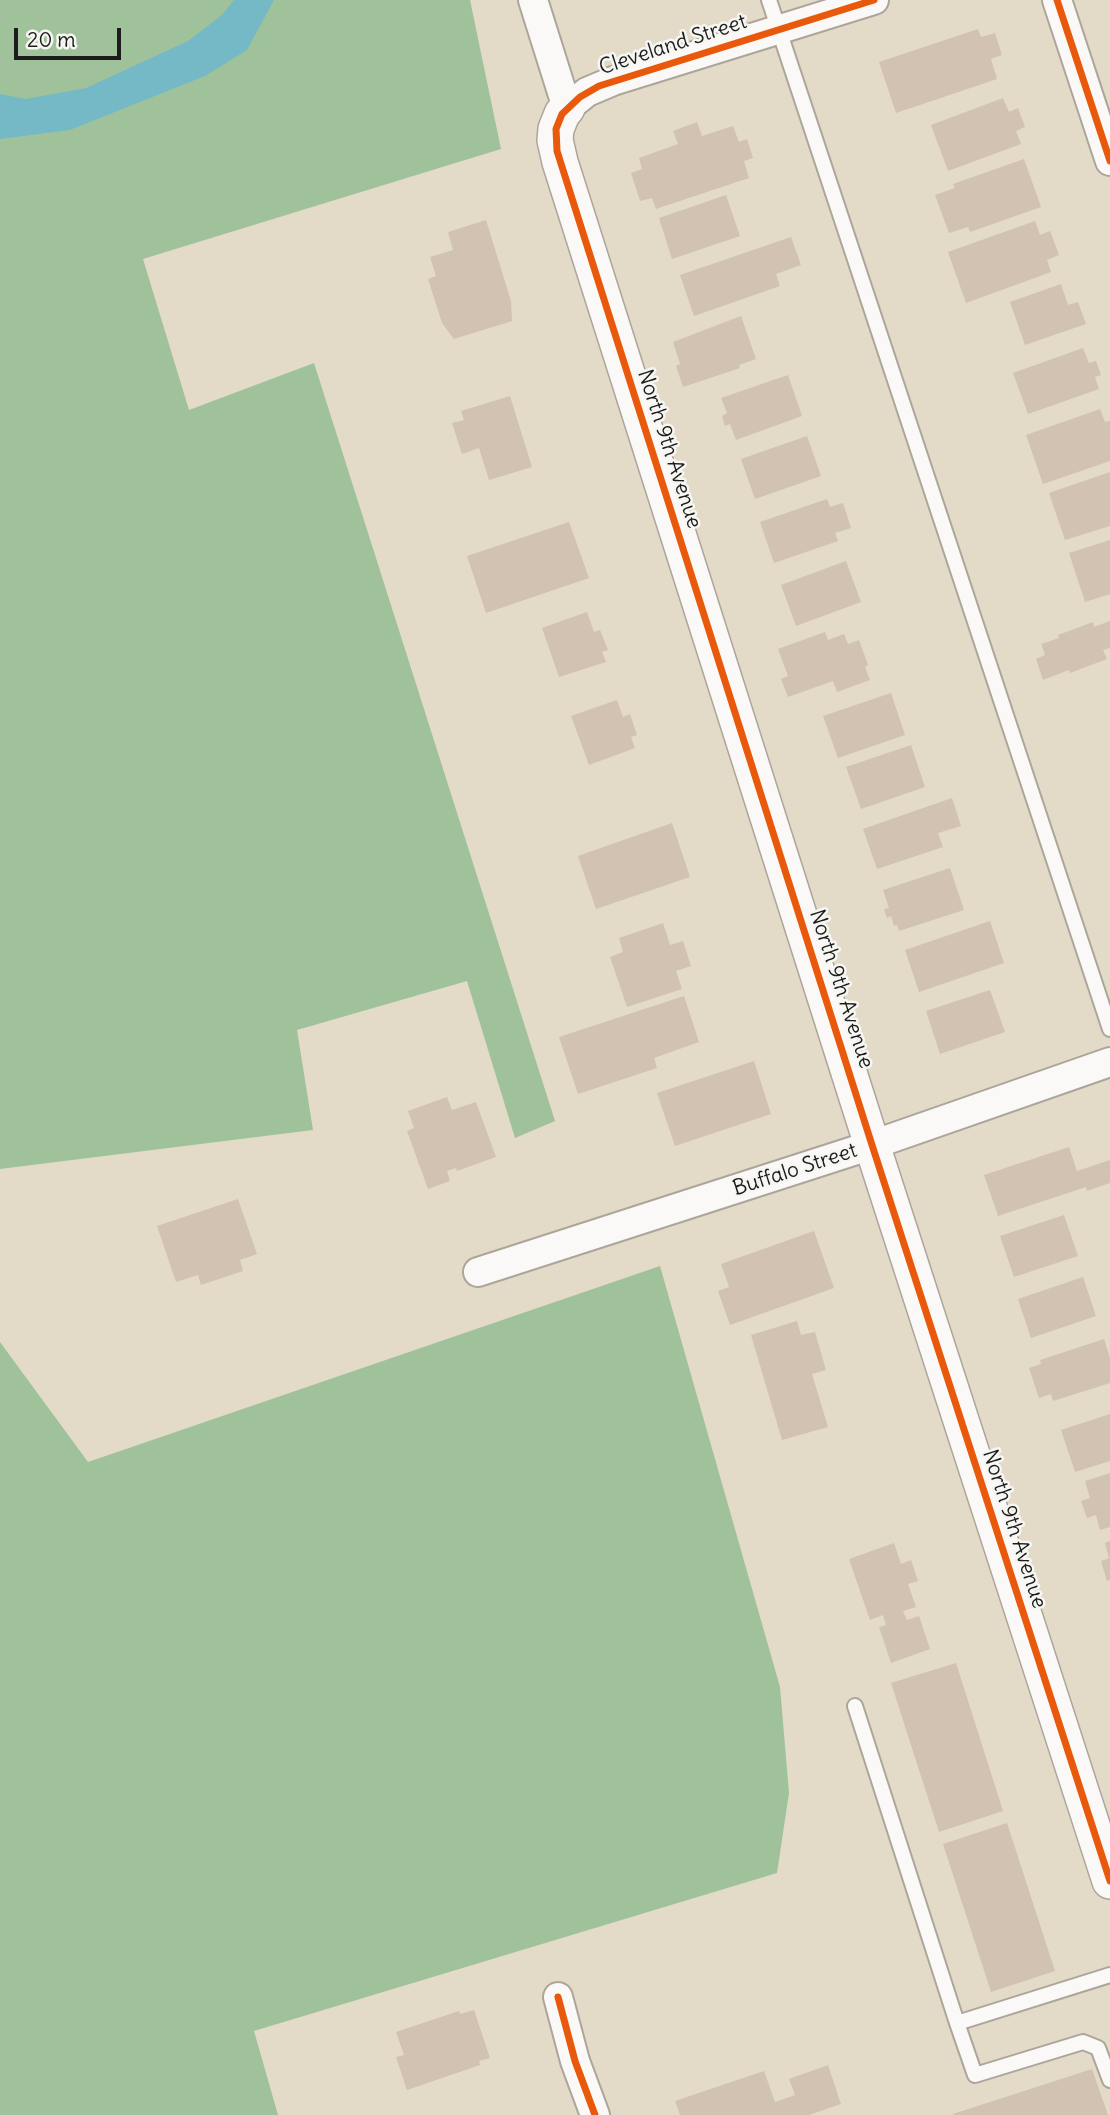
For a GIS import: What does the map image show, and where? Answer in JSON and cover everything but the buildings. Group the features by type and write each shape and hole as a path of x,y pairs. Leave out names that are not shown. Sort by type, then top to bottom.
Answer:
{"street":[{"path":"533,0 567,107"},
{"name":"Cleveland Street","path":"567,107 587,92 606,83 874,0"},
{"path":"1057,0 1110,161"},
{"name":"North 9th Avenue","path":"567,107 556,129 559,162 1110,1881"},
{"name":"Buffalo Street","path":"478,1272 872,1145 1110,1062"},
{"path":"558,1997 575,2061 595,2115"}],"lane":[{"path":"769,0 1110,1029"},
{"path":"855,1706 975,2075 1083,2042 1098,2048 1110,2080"},
{"path":"957,2022 1110,1975"}],"green space":[{"path":"0,0 470,0 501,149 143,259 189,410 314,363 555,1121 515,1138 467,981 297,1030 313,1130 0,1169"},
{"path":"660,1266 780,1687 789,1793 777,1873 254,2031 278,2115 0,2115 0,1342 88,1462"}],"water":[{"path":"234,0 274,0 247,50 205,76 70,130 0,139 0,94 26,99 86,88 188,41 222,15"}],"cycle path":[{"path":"874,0 599,86 580,97 562,114 556,129 557,151 872,1145 1110,1881"},
{"path":"1057,0 1110,161"},
{"path":"558,1997 575,2061 595,2115"}]}
